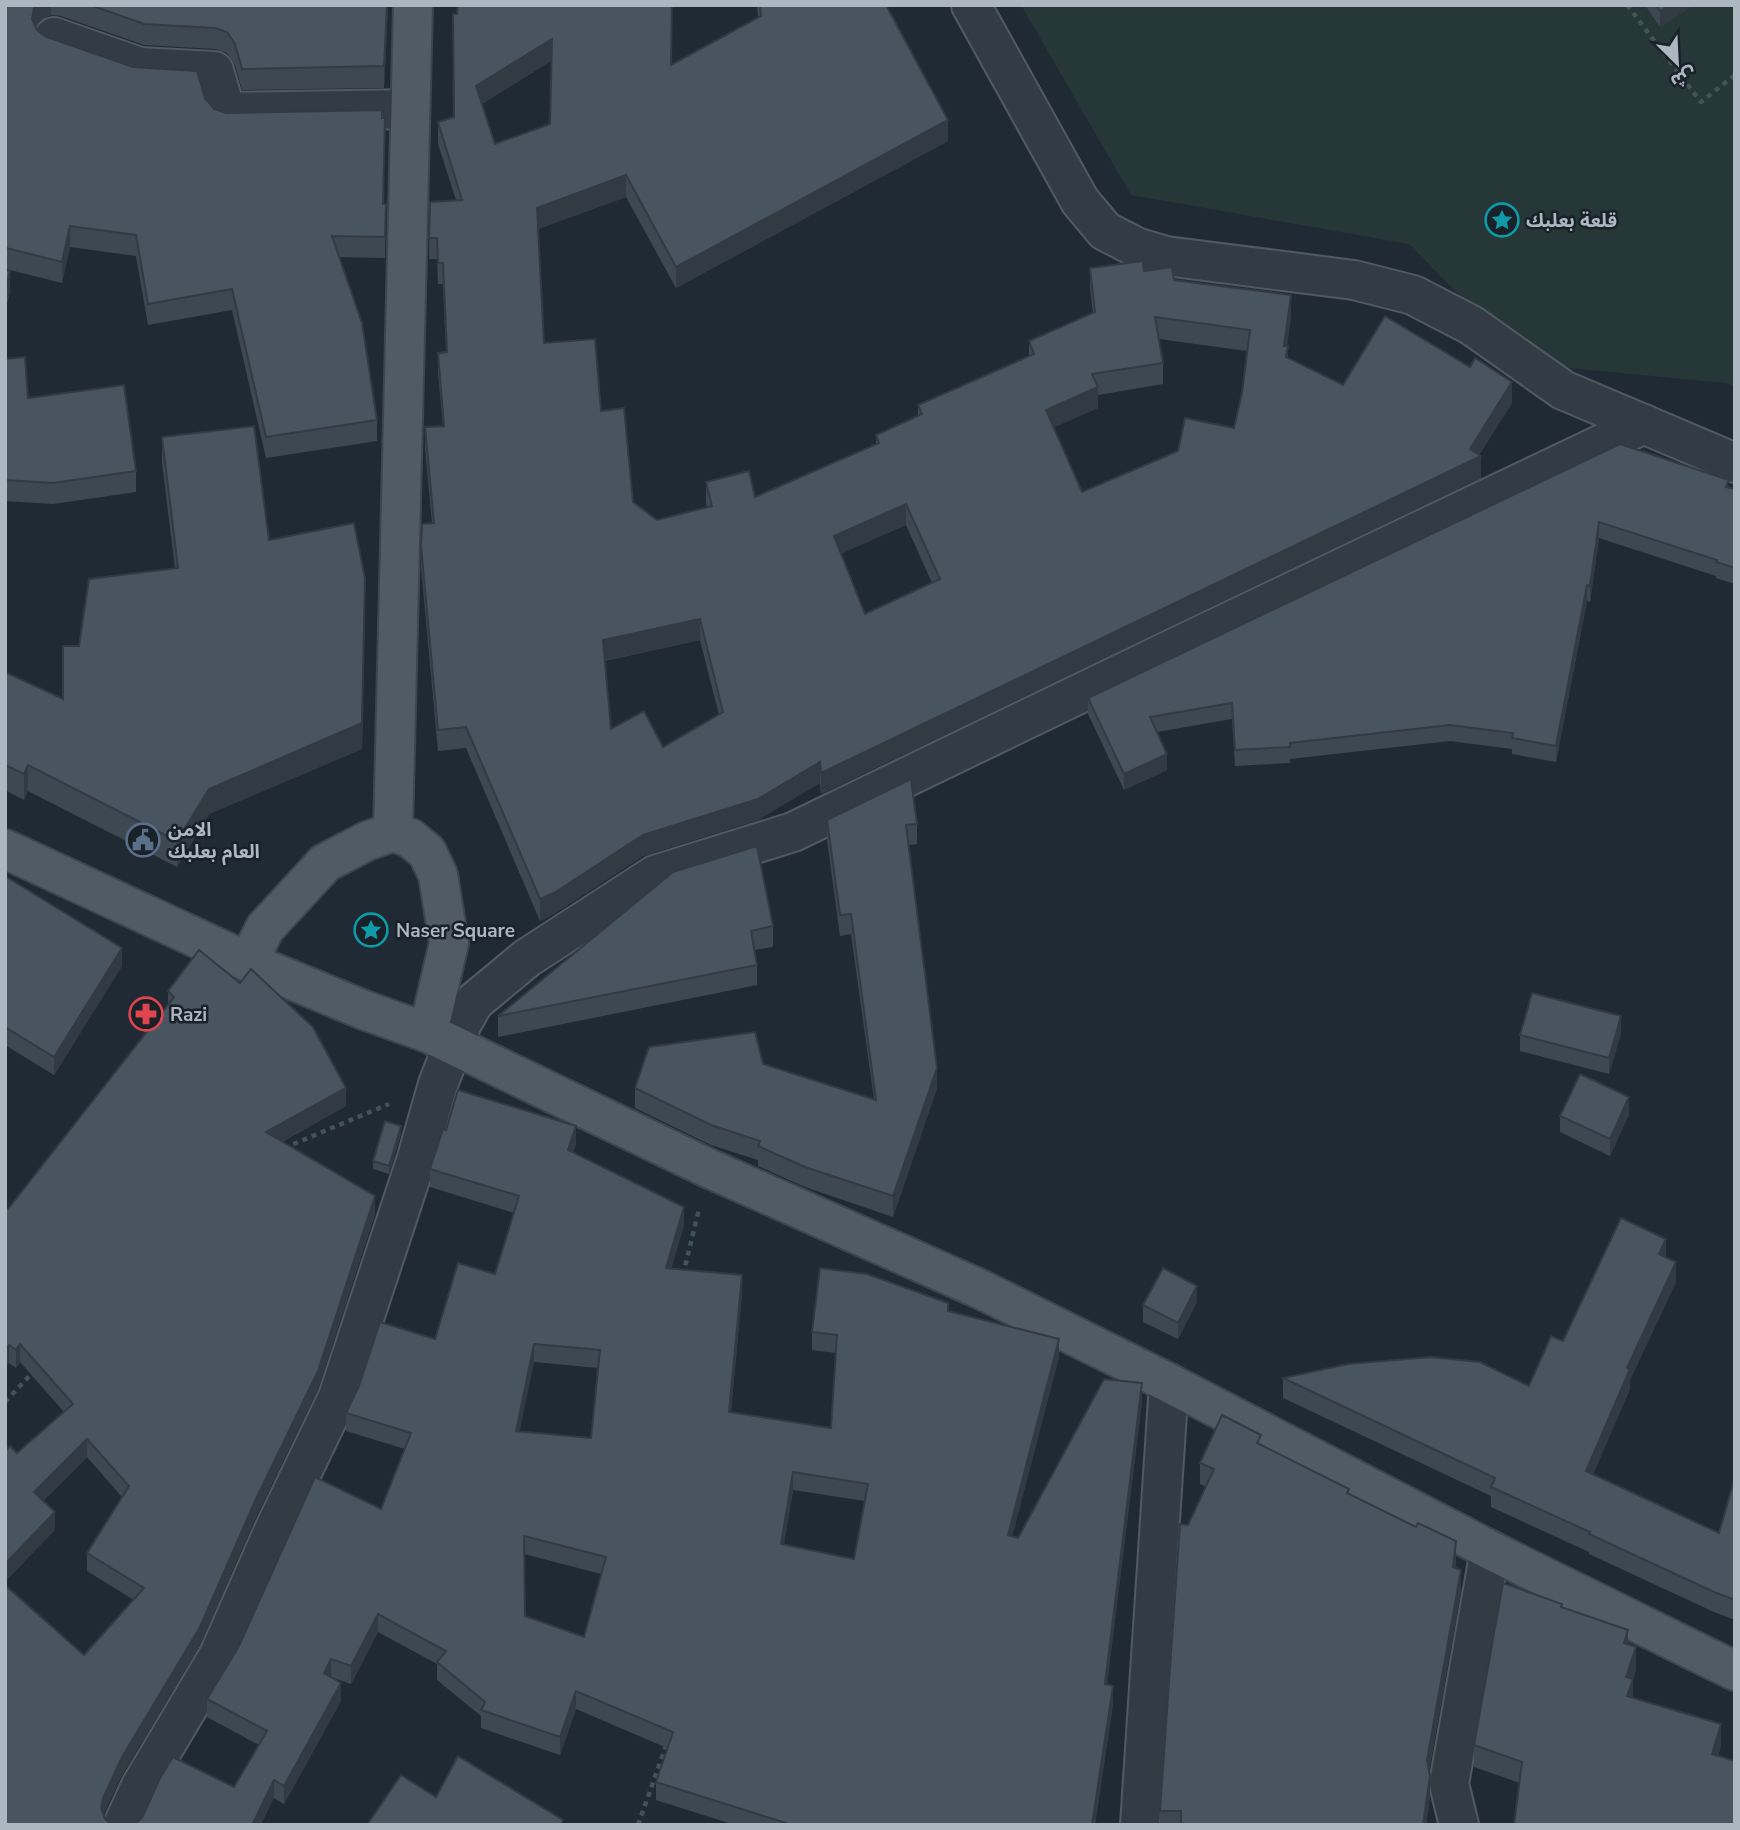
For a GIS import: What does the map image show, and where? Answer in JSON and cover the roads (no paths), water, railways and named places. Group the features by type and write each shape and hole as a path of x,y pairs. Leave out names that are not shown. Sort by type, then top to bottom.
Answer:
{"main road":[{"path":"393,832 413,5"},
{"path":"248,962 265,928 325,863 367,841 393,832 410,838 427,852 438,875 449,943 440,1039"},
{"path":"5,849 248,962 440,1039 708,1168 982,1290 1169,1383 1490,1550 1735,1671"}],"street":[{"path":"971,5 1080,201 1105,231 1136,247 1166,256 1354,280 1413,295 1471,325 1563,390 1735,463"},
{"path":"54,37 140,67 214,71 226,112 410,108"},
{"path":"123,1825 141,1786 219,1655 275,1528 338,1397 417,1158 438,1084 440,1039 462,1023 474,1002 527,958 656,874 793,832 1644,424"},
{"path":"1140,1825 1169,1383"},
{"path":"1459,1825 1449,1784 1490,1550"}],"place":[{"name":"قلعة بعلبك","path":"1502,220"},
{"name":"الامن العام بعلبك","path":"143,840"},
{"name":"Naser Square","path":"371,930"},
{"name":"Razi","path":"146,1014"}]}
